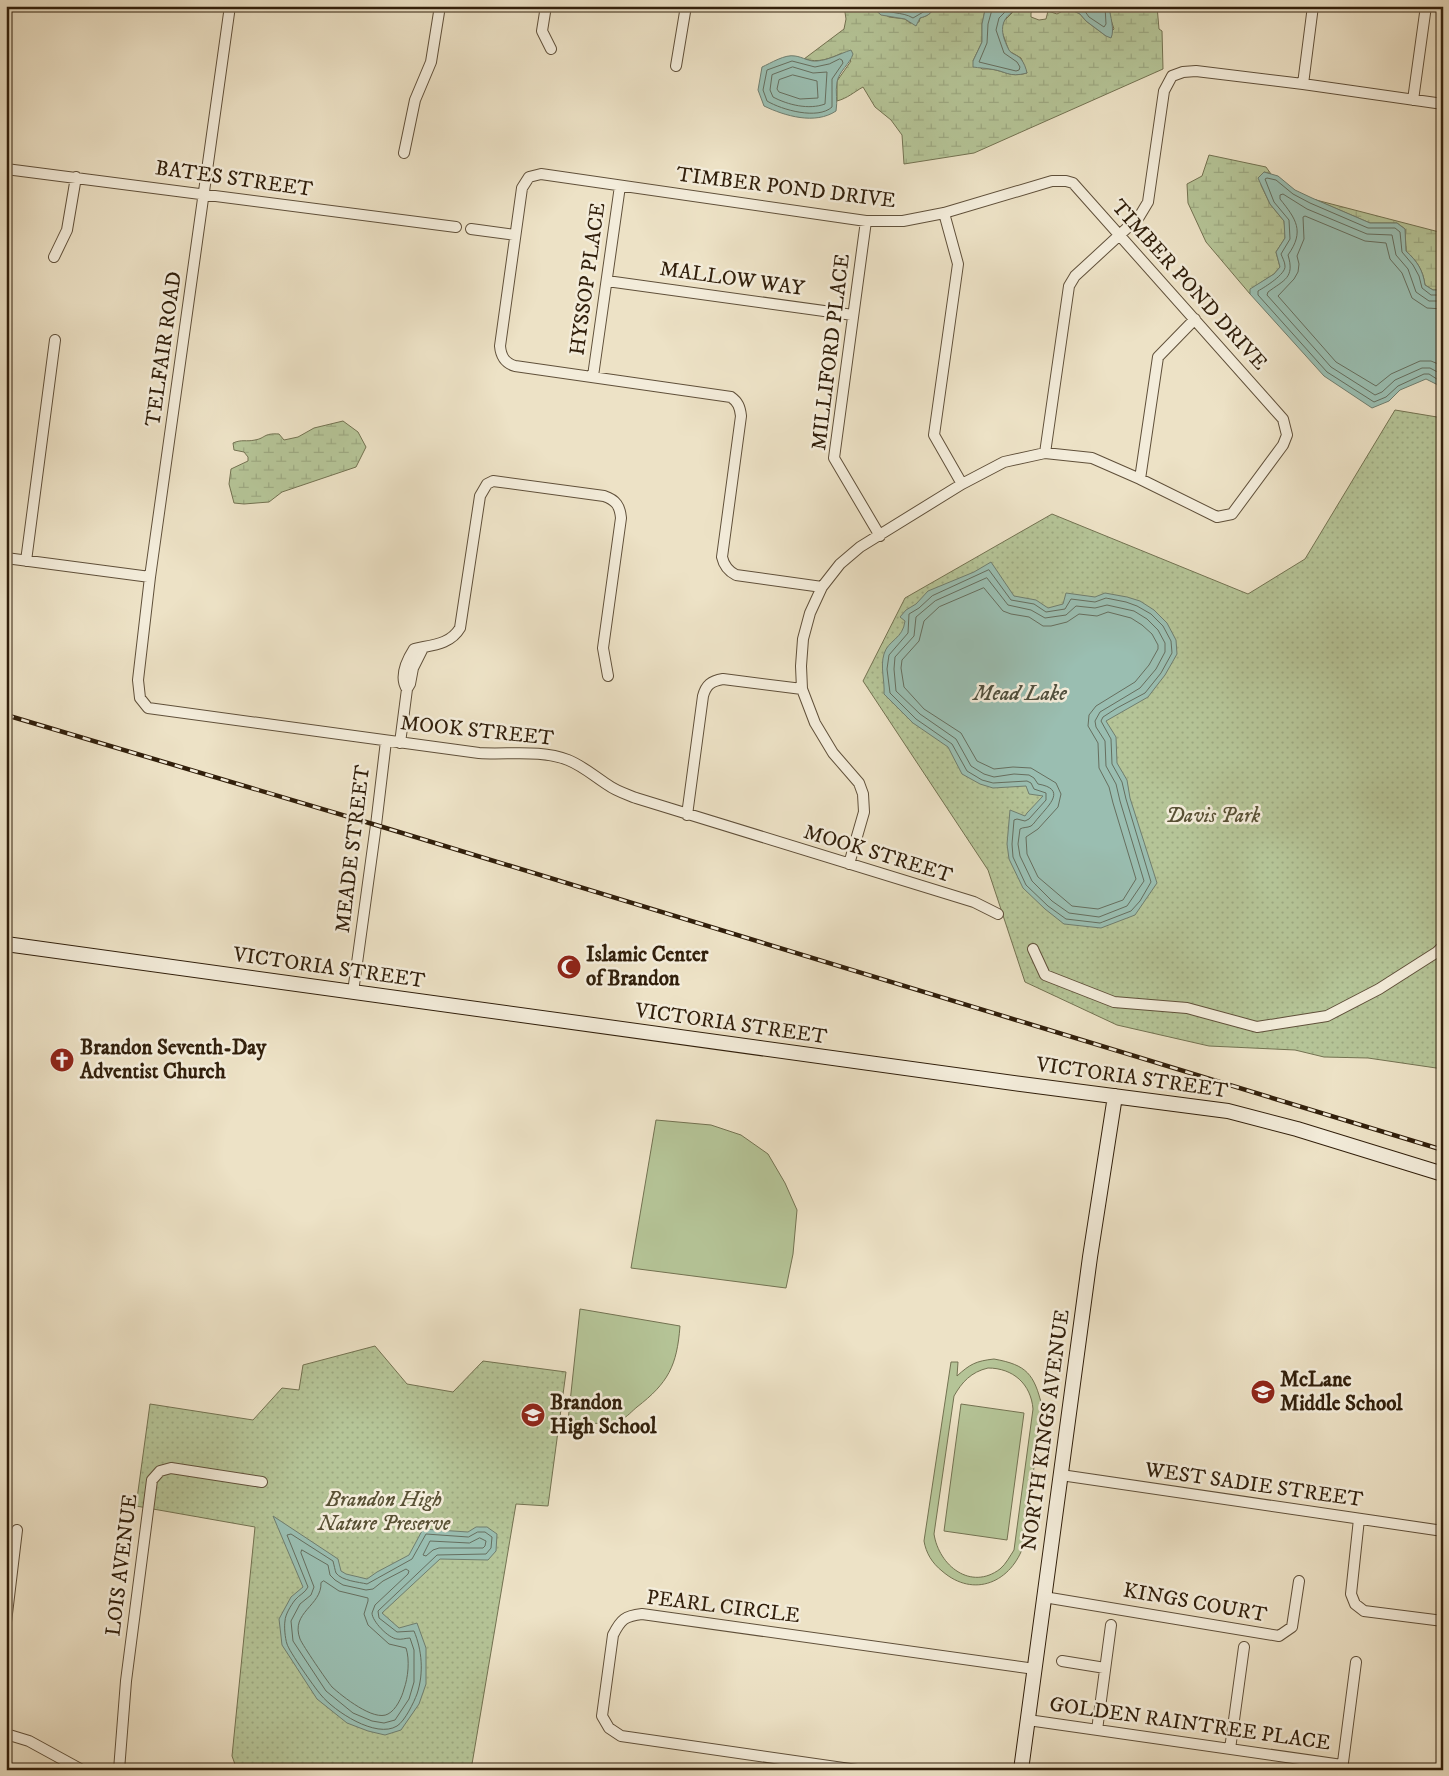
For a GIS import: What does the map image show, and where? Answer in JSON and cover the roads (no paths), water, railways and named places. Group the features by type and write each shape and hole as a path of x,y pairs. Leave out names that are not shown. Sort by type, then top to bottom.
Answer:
{"street":[{"name":"TELFAIR ROAD","path":"140,698 138,680 150,577 230,6"},
{"path":"404,153 415,100 432,62 440,6"},
{"path":"546,6 542,31 551,49"},
{"path":"676,66 686,6"},
{"path":"1303,84 1313,6"},
{"path":"1413,100 1426,6"},
{"path":"1045,454 1069,286 1075,276 1140,217 1148,202 1164,91 1172,76 1182,72 1196,71 1443,104"},
{"name":"BATES STREET","path":"6,169 456,227"},
{"name":"TIMBER POND DRIVE","path":"822,587 736,575 723,563 722,557 741,416 737,401 724,395 515,366 508,364 504,359 500,346 524,182 534,175 542,174 866,221 903,221 944,213 1052,181 1073,183 1079,187 1119,236 1283,419 1287,435 1283,445 1232,514 1217,517 1092,458 1045,454 1004,462 962,484 860,547 840,564 822,587 810,613 803,639 801,666 802,689 807,706 822,737 859,783 863,794 864,812 849,864"},
{"path":"54,257 67,230 76,177"},
{"name":"HYSSOP PLACE","path":"593,376 620,186"},
{"path":"944,213 958,264 934,435 962,484"},
{"name":"MILLIFORD PLACE","path":"866,221 834,458 880,536"},
{"path":"471,229 515,235"},
{"name":"MALLOW WAY","path":"607,280 853,314"},
{"path":"1140,479 1158,357 1195,319"},
{"path":"26,561 55,340"},
{"path":"400,743 407,689 404,681 414,649 451,639 460,628 480,496 482,488 494,481 604,496 618,504 622,518 603,648 608,676"},
{"path":"6,558 150,577"},
{"path":"687,815 703,696 708,684 715,680 723,679 802,689"},
{"name":"MOOK STREET","path":"140,698 148,708 479,753 526,752 567,759 588,770 621,792 687,815 974,902 998,914"},
{"name":"MEADE STREET","path":"353,992 386,741"},
{"name":"VICTORIA STREET","path":"6,944 1213,1108 1246,1115 1443,1174"},
{"path":"1033,949 1046,975 1114,1002 1187,1008 1257,1027 1327,1016 1379,989 1437,952 1443,946"},
{"name":"NORTH KINGS AVENUE","path":"1021,1770 1094,1232 1115,1096"},
{"name":"LOIS AVENUE","path":"120,1770 126,1681 152,1480 160,1471 171,1468 262,1482"},
{"name":"WEST SADIE STREET","path":"1061,1475 1443,1531"},
{"path":"1359,1519 1351,1594 1355,1604 1364,1611 1443,1621"},
{"path":"6,1622 17,1530"},
{"name":"KINGS COURT","path":"1044,1597 1279,1636 1292,1627 1299,1581"},
{"name":"PEARL CIRCLE","path":"858,1770 621,1736 609,1728 602,1716 613,1635 618,1624 627,1616 642,1614 1035,1669"},
{"path":"1097,1730 1111,1625"},
{"path":"1230,1749 1244,1647"},
{"path":"1062,1662 1105,1668"},
{"path":"1342,1767 1356,1662"},
{"name":"GOLDEN RAINTREE PLACE","path":"1028,1720 1342,1767"},
{"path":"6,1734 29,1741 82,1770"}],"water":[{"path":"871,6 934,6 929,14 920,18 916,26 905,19 881,15"},
{"path":"991,6 1023,6 1015,10 1006,19 1003,24 1003,36 1011,53 1021,59 1027,73 1011,74 973,67 973,61 982,42 982,24 985,10"},
{"path":"1077,6 1109,6 1112,27 1111,38 1086,21 1080,14 1068,8"},
{"path":"851,50 852,58 840,74 837,82 836,111 819,118 800,118 764,106 758,90 762,67 787,56 817,61"},
{"path":"1264,172 1278,176 1295,190 1370,223 1397,223 1405,229 1406,251 1419,266 1425,285 1433,290 1443,290 1443,390 1426,379 1400,390 1389,401 1372,408 1324,376 1250,294 1250,289 1274,274 1280,267 1276,252 1285,238 1284,221 1270,204 1258,178"},
{"name":"Mead Lake","path":"991,562 1014,596 1036,600 1048,608 1063,604 1066,593 1095,597 1105,593 1127,597 1140,601 1154,610 1167,623 1176,640 1177,654 1165,675 1148,697 1106,721 1116,737 1117,763 1127,780 1130,798 1157,883 1135,915 1101,928 1064,924 1023,888 1009,859 1007,844 1010,810 1025,816 1043,796 1029,794 1026,786 993,788 980,784 962,774 948,747 913,723 884,694 884,654 904,627 905,621 900,617 928,591 974,572"},
{"path":"273,1516 338,1559 341,1571 367,1579 409,1555 423,1529 468,1532 476,1527 487,1527 497,1534 496,1551 488,1560 440,1559 382,1613 399,1628 417,1623 426,1648 426,1684 419,1704 401,1730 385,1735 347,1723 317,1699 282,1645 279,1619 291,1597 303,1587"}],"railway":[{"path":"6,715 376,825 1443,1150"}],"place":[{"name":"Islamic Center of Brandon","path":"569,967"},
{"name":"Brandon Seventh-Day Adventist Church","path":"62,1060"},
{"name":"McLane Middle School","path":"1263,1392"},
{"name":"Brandon High School","path":"533,1415"}],"park label":[{"name":"Davis Park","path":"1213,816"},
{"name":"Brandon High Nature Preserve","path":"384,1512"}]}
